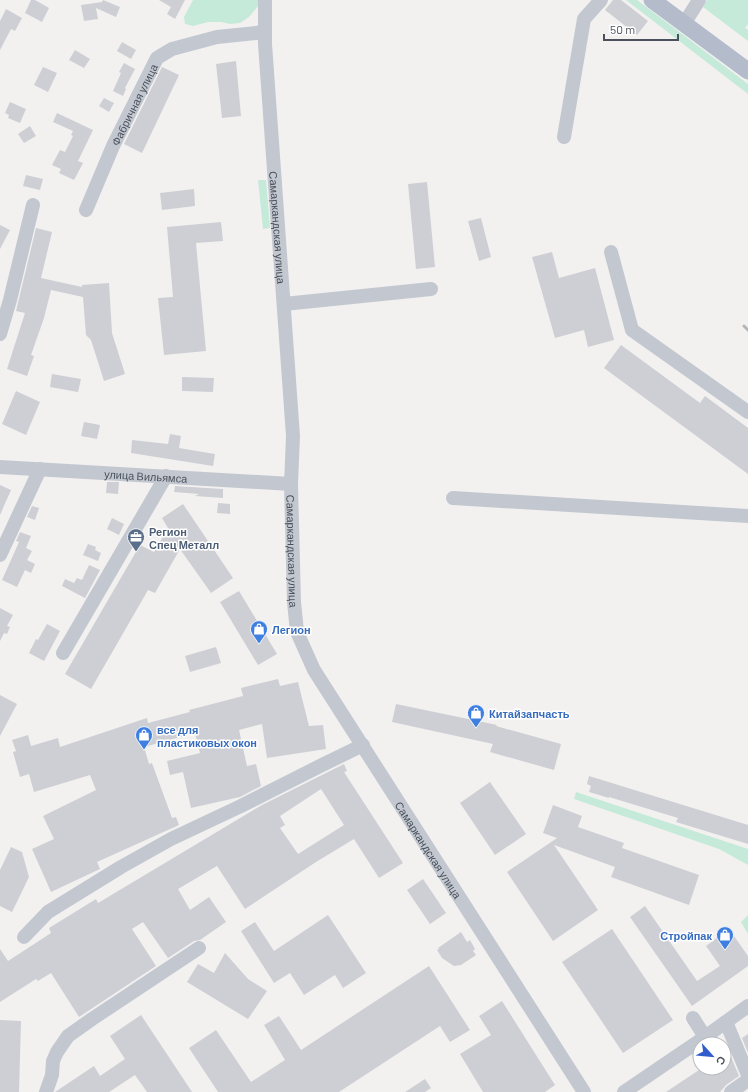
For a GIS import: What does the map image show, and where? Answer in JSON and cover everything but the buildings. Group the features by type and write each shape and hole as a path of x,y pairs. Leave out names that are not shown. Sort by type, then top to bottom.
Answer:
{"main road":[{"path":"652,0 748,71"}],"street":[{"name":"Самаркандская улица","path":"265,0 265,32 293,436 291,484 294,602 297,632 314,670 584,1092"},
{"path":"564,137 584,19 601,0"},
{"path":"684,24 698,0"},
{"name":"Фабричная улица","path":"86,210 113,146 157,58 172,49 217,37 265,32"},
{"path":"0,334 10,300 33,205"},
{"path":"611,252 632,330 748,412"},
{"path":"284,304 431,290"},
{"name":"улица Вильямса","path":"0,467 291,484"},
{"path":"0,555 40,469"},
{"path":"63,653 166,476"},
{"path":"453,498 748,516"},
{"path":"24,937 48,912 152,849 242,806 363,745"},
{"path":"46,1092 52,1075 53,1061 57,1052 68,1036 199,948"},
{"path":"706,1036 748,1006"},
{"path":"693,1018 704,1036"},
{"path":"726,1022 748,1075"},
{"path":"624,1092 692,1046"},
{"path":"731,1092 748,1080"}],"green space":[{"path":"193,0 258,0 258,6 249,17 240,23 230,24 208,22 193,26 185,24 184,17"},
{"path":"626,0 637,0 748,84 748,94"},
{"path":"707,0 748,0 748,24 745,28 748,30 748,41 703,7"},
{"path":"258,180 266,180 270,228 263,229"},
{"path":"576,792 748,849 748,865 719,849 574,799"},
{"path":"748,915 748,934 741,922"}],"railway":[{"path":"744,326 748,330"}],"place":[{"name":"Регион Спец Металл","path":"136,552"},
{"name":"Легион","path":"259,644"},
{"name":"Китайзапчасть","path":"476,728"},
{"name":"все для пластиковых окон","path":"144,750"},
{"name":"Стройпак","path":"725,950"}]}
